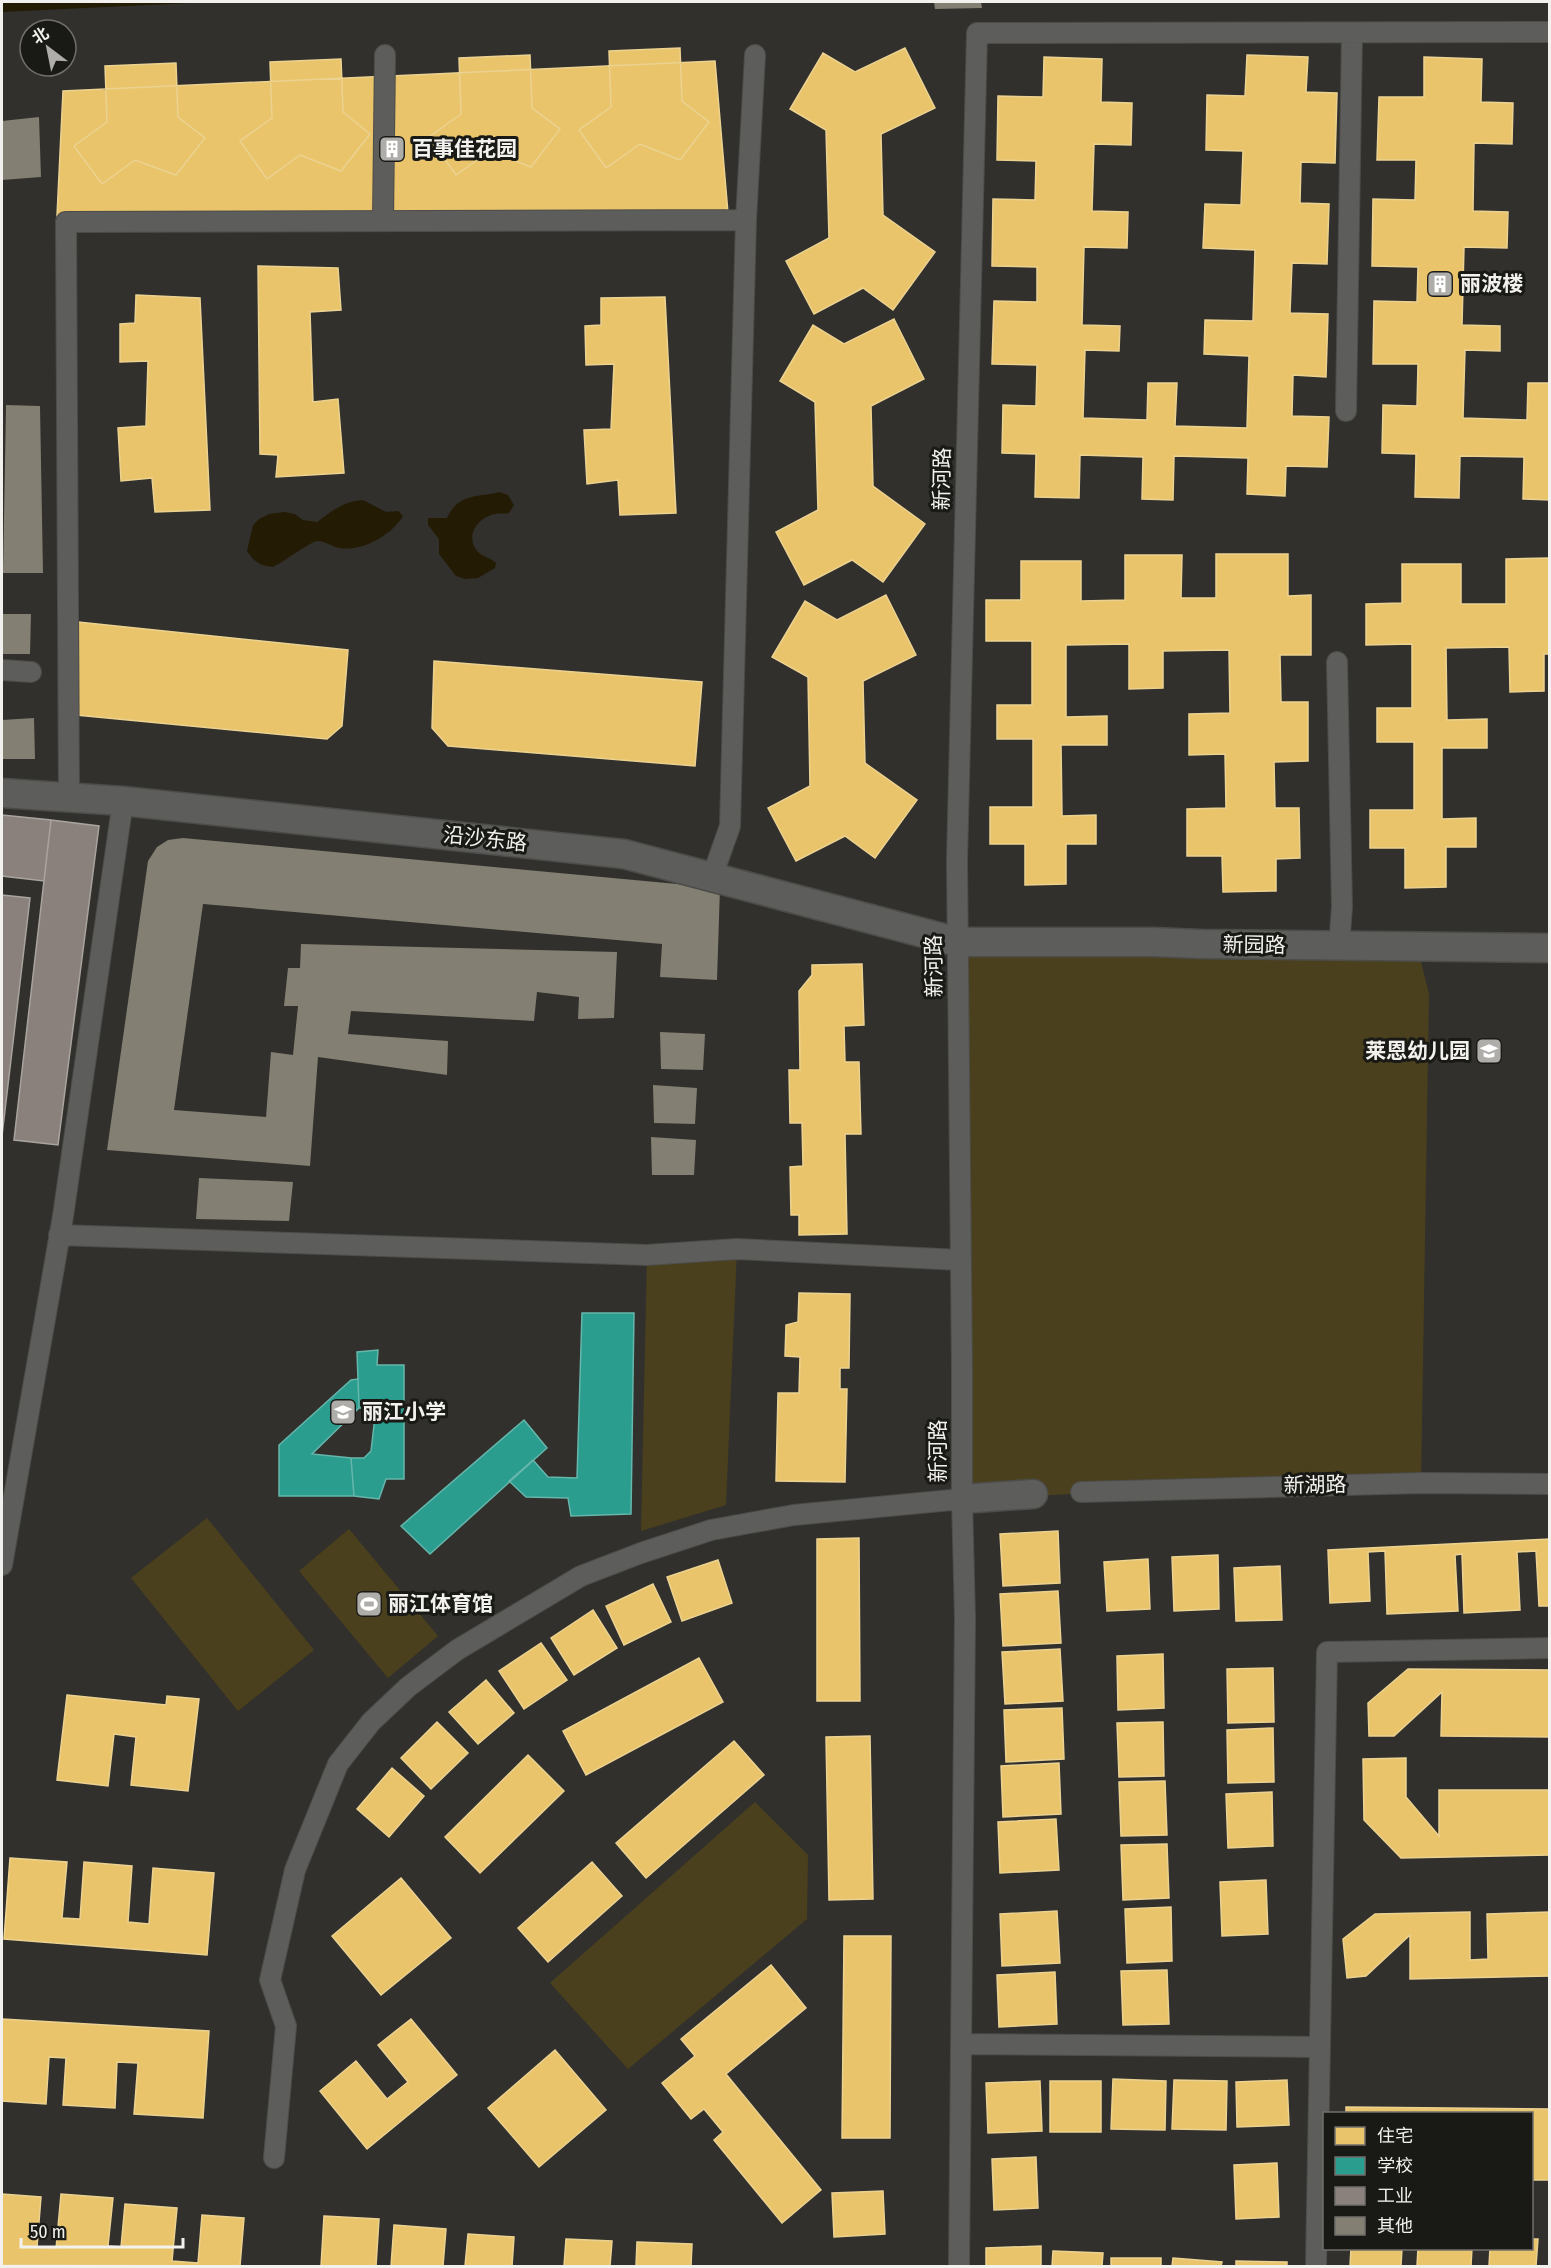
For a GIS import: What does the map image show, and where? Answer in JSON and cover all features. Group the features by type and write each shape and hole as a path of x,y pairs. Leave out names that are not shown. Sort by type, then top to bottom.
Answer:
{"street":[{"name":"新河路","path":"959,2266 965,1618 957,861 977,33 1550,32"},
{"path":"1346,411 1352,33"},
{"path":"383,221 386,55"},
{"path":"711,878 730,826 746,220 754,56"},
{"path":"69,797 66,222 746,220"},
{"path":"1337,662 1342,907 1339,946"},
{"path":"2,670 31,672"},
{"name":"沿沙东路","path":"2,793 123,801 624,854 958,942"},
{"path":"2,1565 59,1234 123,801"},
{"name":"新园路","path":"958,942 1153,942 1550,948"},
{"path":"59,1234 647,1255 736,1249 961,1260"},
{"name":"新湖路","path":"1082,1492 1421,1483 1550,1484"},
{"path":"274,2158 286,2026 270,1980 295,1870 338,1764 371,1722 408,1687 457,1650 581,1576 711,1530 794,1515 1033,1494"},
{"path":"1316,2266 1327,1652 1550,1648"},
{"path":"961,2044 1320,2047"}],"shaded area":[{"path":"2,2 211,2 2,12"},
{"path":"499,492 508,495 514,505 509,513 488,516 478,524 472,535 472,541 479,553 496,563 495,568 478,578 465,579 456,576 439,554 439,539 428,525 428,518 447,518 462,500"},
{"path":"363,500 386,512 398,511 403,516 392,530 366,545 348,549 317,541 273,567 258,563 247,551 253,525 269,514 284,512 295,514 303,520 317,522 344,504"},
{"path":"958,945 1420,958 1429,994 1421,1483 1232,1487 962,1499"},
{"path":"737,1249 726,1505 641,1531 647,1255"},
{"path":"207,1518 314,1650 238,1711 131,1578"},
{"name":"丽江体育馆","path":"349,1529 438,1636 388,1678 299,1571"},
{"path":"755,1802 808,1855 807,1919 628,2069 550,1983"}],"building: 住宅":[{"path":"680,48 682,101 709,122 680,160 640,144 606,168 579,130 611,107 609,51"},
{"path":"905,48 935,108 881,134 883,215 935,252 893,310 863,288 814,314 786,261 829,238 826,130 790,109 823,53 855,72"},
{"path":"530,55 532,108 560,129 531,167 490,151 456,175 429,137 461,114 459,58"},
{"path":"1247,55 1308,57 1306,92 1337,93 1335,163 1301,162 1300,203 1329,204 1327,264 1292,263 1290,313 1328,314 1326,377 1293,375 1292,416 1329,417 1327,467 1286,466 1285,496 1247,494 1248,458 1174,456 1173,500 1142,499 1143,457 1080,455 1079,498 1035,497 1036,454 1002,453 1003,405 1036,406 1037,365 992,364 994,301 1037,302 1037,267 992,266 993,199 1035,200 1036,161 997,160 998,96 1043,97 1044,57 1102,59 1101,102 1132,103 1131,145 1094,144 1092,211 1128,212 1127,248 1084,247 1082,325 1120,326 1119,351 1085,350 1083,418 1147,420 1148,383 1177,383 1175,426 1247,428 1249,356 1204,354 1205,320 1253,321 1255,250 1203,248 1205,204 1241,205 1243,151 1206,150 1207,95 1245,96"},
{"name":"丽波楼","path":"1424,57 1482,59 1481,102 1513,103 1512,144 1474,143 1473,211 1508,212 1507,248 1464,247 1462,325 1500,326 1500,351 1465,350 1463,418 1527,420 1528,383 1550,383 1550,500 1523,499 1524,457 1460,456 1459,498 1415,497 1416,454 1382,453 1383,405 1417,406 1418,364 1373,364 1374,301 1417,302 1418,267 1372,266 1373,199 1415,200 1416,160 1377,160 1379,97 1424,97"},
{"path":"341,59 343,112 370,134 341,171 300,155 267,179 240,141 272,118 270,62"},
{"name":"百事佳花园","path":"715,61 728,213 57,216 63,91"},
{"path":"176,63 178,117 205,138 176,175 135,160 102,184 74,146 107,122 105,66"},
{"path":"258,266 338,268 341,310 310,312 313,402 338,399 344,473 276,477 278,455 260,454"},
{"path":"136,295 200,298 210,510 155,512 152,478 121,481 118,428 146,426 148,361 120,362 120,324 135,323"},
{"path":"665,297 676,513 620,515 618,480 587,484 584,430 611,429 614,364 586,365 585,326 601,325 601,298"},
{"path":"894,319 924,379 871,406 873,486 925,524 883,582 852,560 804,585 776,532 818,510 815,402 780,381 813,325 844,344"},
{"path":"1216,554 1288,554 1288,596 1311,595 1311,655 1280,655 1281,702 1308,702 1308,761 1274,762 1275,808 1299,808 1300,858 1276,859 1276,891 1223,892 1222,856 1187,856 1187,809 1226,808 1225,754 1189,755 1189,714 1230,713 1229,650 1163,651 1163,688 1129,689 1129,644 1066,645 1066,717 1107,716 1107,745 1061,745 1062,816 1096,815 1096,844 1066,844 1066,884 1025,885 1025,844 990,844 990,807 1033,807 1033,739 997,739 997,705 1032,705 1032,641 986,641 986,600 1021,600 1021,561 1081,561 1081,601 1125,600 1125,555 1182,555 1181,598 1216,598"},
{"path":"1550,558 1550,654 1544,654 1544,691 1510,692 1509,647 1446,648 1447,720 1487,719 1487,748 1442,748 1442,819 1476,818 1476,847 1446,847 1446,887 1405,888 1405,848 1370,848 1370,810 1414,810 1414,742 1377,742 1377,708 1412,708 1412,644 1366,645 1366,604 1402,603 1402,564 1461,564 1461,604 1506,604 1506,559"},
{"path":"886,595 916,655 863,681 865,763 917,800 875,858 845,836 796,861 768,808 810,786 808,677 772,657 805,601 837,620"},
{"path":"78,622 348,650 342,726 327,739 76,715"},
{"path":"434,661 702,682 695,766 448,746 432,728"},
{"path":"862,964 864,1025 844,1026 845,1062 859,1062 861,1134 845,1134 847,1234 799,1235 799,1215 791,1215 790,1167 803,1166 802,1123 790,1123 789,1070 800,1070 799,991 812,975 812,965"},
{"path":"799,1293 850,1294 849,1368 840,1368 840,1389 847,1389 845,1482 776,1481 778,1393 799,1393 800,1357 785,1356 786,1325 798,1322"},
{"path":"1058,1531 1060,1583 1003,1586 1000,1534"},
{"path":"859,1538 860,1701 817,1701 817,1539"},
{"path":"1550,1539 1550,1606 1539,1606 1536,1551 1517,1552 1520,1610 1464,1613 1462,1554 1455,1555 1458,1611 1387,1614 1385,1551 1368,1552 1370,1601 1330,1603 1328,1550"},
{"path":"1218,1555 1219,1609 1174,1611 1172,1557"},
{"path":"1148,1559 1150,1609 1107,1611 1104,1562"},
{"path":"718,1560 732,1603 682,1621 667,1577"},
{"path":"1280,1566 1282,1620 1236,1621 1234,1568"},
{"path":"653,1584 671,1622 624,1645 606,1606"},
{"path":"1058,1591 1061,1643 1003,1646 1000,1594"},
{"path":"593,1610 617,1648 574,1675 551,1638"},
{"path":"541,1643 567,1680 524,1709 499,1671"},
{"path":"1060,1649 1063,1701 1005,1704 1002,1652"},
{"path":"1163,1654 1164,1708 1118,1710 1117,1656"},
{"path":"699,1658 723,1702 586,1775 563,1731"},
{"path":"1273,1668 1274,1722 1228,1723 1227,1669"},
{"path":"1408,1669 1550,1670 1550,1737 1441,1736 1442,1692 1394,1736 1369,1736 1368,1703"},
{"path":"486,1680 514,1713 478,1744 449,1712"},
{"path":"67,1695 166,1705 167,1696 199,1699 188,1791 131,1785 136,1737 114,1734 108,1786 57,1780"},
{"path":"1062,1708 1064,1759 1006,1762 1004,1710"},
{"path":"437,1722 468,1753 431,1789 401,1758"},
{"path":"1163,1722 1164,1776 1119,1777 1117,1723"},
{"path":"1273,1728 1274,1782 1228,1783 1227,1730"},
{"path":"870,1736 873,1899 829,1900 826,1737"},
{"path":"734,1741 764,1775 646,1878 616,1843"},
{"path":"528,1755 564,1791 480,1873 445,1837"},
{"path":"1406,1758 1406,1797 1439,1836 1439,1790 1550,1790 1550,1855 1401,1858 1364,1820 1363,1759"},
{"path":"1059,1763 1061,1814 1003,1817 1001,1766"},
{"path":"392,1768 424,1796 389,1837 357,1809"},
{"path":"1165,1781 1167,1835 1121,1836 1119,1782"},
{"path":"1272,1792 1273,1846 1228,1848 1226,1794"},
{"path":"1056,1819 1059,1870 1000,1873 998,1822"},
{"path":"1167,1844 1169,1898 1123,1900 1121,1845"},
{"path":"10,1858 67,1862 62,1918 80,1919 84,1862 132,1866 128,1922 149,1924 153,1868 214,1873 207,1955 4,1939"},
{"path":"592,1862 622,1896 548,1962 518,1928"},
{"path":"401,1878 451,1938 381,1995 332,1936"},
{"path":"1266,1880 1268,1934 1222,1936 1220,1882"},
{"path":"1171,1907 1172,1961 1127,1963 1125,1909"},
{"path":"1057,1911 1060,1963 1002,1966 1000,1914"},
{"path":"1470,1912 1470,1960 1488,1959 1487,1914 1550,1912 1550,1976 1410,1979 1410,1935 1366,1976 1347,1978 1343,1939 1375,1914"},
{"path":"844,1936 891,1936 890,2138 842,2138"},
{"path":"771,1965 806,2008 726,2074 821,2190 782,2223 714,2140 723,2132 704,2109 691,2119 662,2083 695,2056 681,2039"},
{"path":"1167,1970 1169,2024 1123,2025 1121,1971"},
{"path":"1055,1972 1057,2024 999,2027 997,1975"},
{"path":"2,2019 209,2031 203,2118 134,2114 138,2063 117,2062 115,2108 63,2105 66,2058 49,2057 46,2104 2,2101"},
{"path":"411,2019 457,2075 367,2149 320,2091 356,2061 387,2099 408,2082 378,2045"},
{"path":"555,2050 606,2110 539,2167 488,2108"},
{"path":"1113,2079 1166,2081 1165,2130 1111,2129"},
{"path":"1174,2080 1227,2081 1226,2130 1172,2129"},
{"path":"1287,2080 1289,2125 1237,2127 1236,2082"},
{"path":"1040,2081 1042,2131 988,2133 986,2083"},
{"path":"1050,2081 1101,2081 1101,2132 1050,2132"},
{"path":"1346,2107 1550,2109 1550,2180 1533,2180 1533,2112 1346,2112"},
{"path":"1036,2157 1038,2208 994,2210 992,2159"},
{"path":"1277,2163 1279,2217 1236,2219 1234,2165"},
{"path":"883,2191 885,2234 834,2237 832,2193"},
{"path":"2,2194 41,2197 37,2247 56,2249 61,2194 113,2198 108,2246 121,2247 125,2204 177,2208 172,2261 198,2263 202,2215 244,2218 240,2266 2,2265"},
{"path":"324,2216 379,2219 376,2266 321,2266"},
{"path":"394,2225 446,2229 443,2266 391,2266"},
{"path":"468,2234 514,2237 512,2266 465,2266"},
{"path":"566,2239 612,2241 610,2266 564,2266"},
{"path":"1533,2239 1538,2239 1536,2266 1489,2266 1490,2250 1533,2250"},
{"path":"637,2242 692,2244 691,2266 636,2266"},
{"path":"1041,2246 1041,2266 986,2266 986,2248"},
{"path":"1351,2250 1402,2250 1401,2266 1350,2266"},
{"path":"1418,2250 1472,2250 1471,2266 1417,2266"},
{"path":"1053,2251 1103,2253 1102,2266 1052,2266"},
{"path":"1111,2258 1161,2258 1161,2266 1111,2266"},
{"path":"1173,2258 1222,2262 1221,2266 1172,2266"},
{"path":"1236,2261 1287,2262 1287,2266 1236,2266"}],"building: 学校":[{"path":"582,1313 634,1313 631,1514 571,1516 568,1498 526,1497 509,1481 533,1460 548,1477 577,1478"},
{"path":"378,1350 377,1365 404,1365 404,1479 386,1479 379,1499 354,1496 351,1458 364,1458 371,1451 376,1408 359,1408 357,1352"},
{"path":"358,1379 359,1408 312,1454 351,1458 354,1496 279,1496 279,1445 351,1380"},
{"path":"524,1420 547,1448 430,1554 401,1526"}],"building: 工业":[{"path":"2,815 51,820 44,881 2,876"},
{"path":"51,820 99,826 58,1145 14,1140"},
{"path":"2,895 30,898 2,1136"}],"building: 其他":[{"path":"934,2 981,2 982,8 935,9"},
{"path":"39,117 41,177 2,180 2,121"},
{"path":"6,405 40,406 43,573 3,573"},
{"path":"2,614 31,614 30,654 2,654"},
{"path":"34,718 35,759 2,759 2,720"},
{"path":"183,838 720,888 717,980 660,977 662,944 203,904 174,1110 266,1117 271,1052 293,1055 298,1006 284,1006 288,968 300,968 301,944 617,952 614,1018 578,1019 579,997 537,992 534,1021 351,1011 348,1034 448,1041 447,1075 318,1057 310,1166 107,1150 148,861 157,847 168,840"},
{"path":"660,1032 705,1034 703,1070 661,1069"},
{"path":"653,1085 697,1088 695,1124 654,1123"},
{"path":"651,1137 696,1140 694,1175 652,1175"},
{"path":"199,1178 293,1182 289,1221 196,1219"}],"place":[{"name":"百事佳花园","path":"392,149"},
{"name":"丽波楼","path":"1440,284"},
{"name":"莱恩幼儿园","path":"1489,1051"},
{"name":"丽江小学","path":"343,1412"},
{"name":"丽江体育馆","path":"369,1604"}]}
